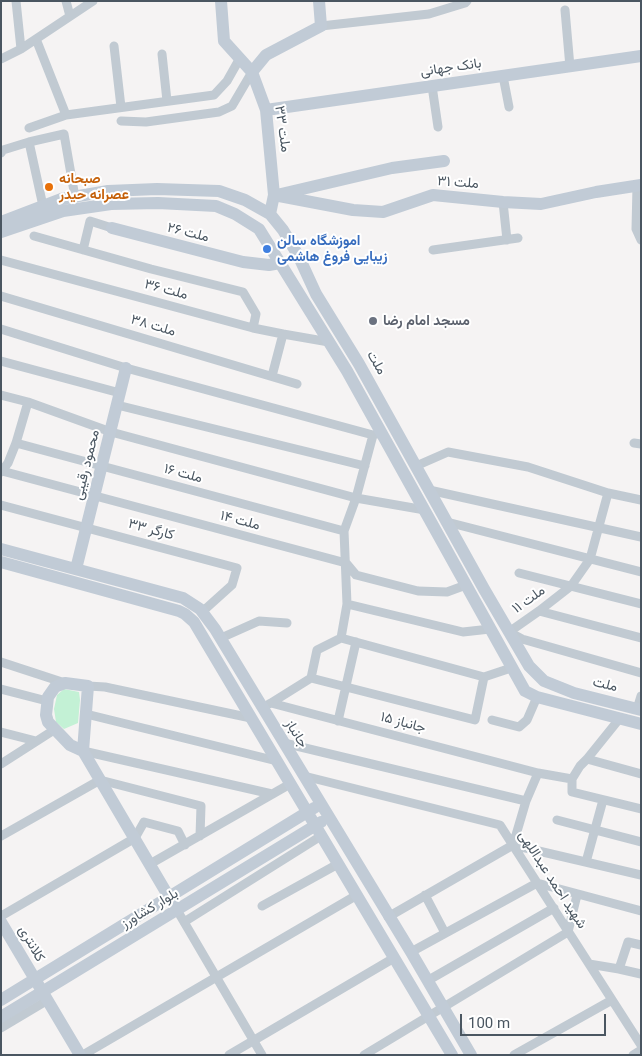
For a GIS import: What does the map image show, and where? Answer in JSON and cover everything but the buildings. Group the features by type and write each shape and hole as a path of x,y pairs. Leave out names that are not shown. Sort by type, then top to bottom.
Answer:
{"main road":[{"name":"ملت ۳۳","path":"221,1 224,41 252,72 266,110 274,195 270,214"},
{"path":"252,72 266,55 321,26 319,1"},
{"name":"بانک جهانی","path":"266,110 641,56"},
{"path":"274,195 392,168 444,160"},
{"name":"ملت ۳۱","path":"274,195 353,210 383,212 433,195 541,204 639,185"},
{"name":"ملت","path":"1,222 61,199 121,190 219,191 245,200 270,214 283,230 299,257 316,294 394,425 508,632 529,666 544,681 574,693 639,710"},
{"name":"ملت","path":"1,232 63,211 111,204 158,203 216,206 235,214 259,229 329,342 378,434 424,510 525,691 537,697 641,724"},
{"name":"ملت ۲۶","path":"112,228 243,262 269,265 280,263"},
{"path":"303,301 316,294"},
{"name":"محمود رقیبی","path":"82,575 86,528 126,368"},
{"path":"378,434 394,425"},
{"name":"جانباز","path":"1,549 82,575 185,614 194,622 452,1055"},
{"name":"جانباز","path":"1,562 82,575 183,598 202,612 266,705 284,743 472,1055"},
{"path":"493,634 508,632"},
{"path":"203,636 218,634"},
{"path":"83,750 70,746 54,730 48,722 46,715 48,697 55,687 65,683 88,686 83,750 177,910"},
{"name":"بلوار کشاورز","path":"1,1000 320,804"},
{"name":"بلوار کشاورز","path":"1,1017 45,996 177,910 318,831 328,817"},
{"name":"کلانتری","path":"1,922 82,1055"}],"street":[{"path":"16,1 20,49"},
{"path":"66,1 70,16"},
{"path":"1,59 36,40 93,1"},
{"path":"321,26 429,14 467,1"},
{"path":"565,10 570,67"},
{"path":"36,40 66,115"},
{"path":"114,46 121,107"},
{"path":"162,54 167,101"},
{"path":"29,128 66,115 214,95 227,81 240,58"},
{"path":"121,121 146,122 219,112 232,106 252,72"},
{"path":"503,76 509,107"},
{"path":"432,86 438,127"},
{"path":"1,153 3,150 29,142 64,134 76,197"},
{"path":"29,142 43,206"},
{"path":"639,185 636,229 641,240"},
{"path":"503,202 507,240"},
{"name":"ملت ۲۶","path":"83,250 90,221 112,228"},
{"path":"34,236 243,292 256,314 253,328"},
{"path":"433,250 518,238"},
{"name":"ملت ۳۶","path":"2,261 253,328 329,342"},
{"name":"ملت ۳۸","path":"1,296 297,384"},
{"path":"1,329 126,368 378,434 365,466 344,531 347,604 341,638"},
{"path":"272,376 283,334"},
{"path":"1,361 118,399 365,466"},
{"path":"1,395 28,402 111,432 356,498 424,510"},
{"path":"1,472 16,443 28,402"},
{"name":"ملت ۱۶","path":"16,443 344,531"},
{"path":"416,466 448,452 528,467 608,493 641,500"},
{"name":"ملت ۱۴","path":"1,472 346,563 356,575 418,591 447,592 466,585"},
{"path":"429,490 641,537"},
{"name":"ملت ۱۱","path":"608,493 590,559 571,586 508,632 522,639 641,673"},
{"name":"کارگر ۳۳","path":"1,505 237,568 232,585 202,612"},
{"path":"447,522 641,572"},
{"path":"519,573 641,604"},
{"path":"347,604 463,632 493,634"},
{"path":"539,611 641,638"},
{"path":"218,634 259,620 287,623"},
{"path":"311,678 317,650 341,638 484,677 512,668"},
{"path":"338,721 356,642"},
{"path":"1,662 65,683"},
{"path":"266,705 311,678 475,720 484,677"},
{"path":"88,686 251,718"},
{"path":"1,689 47,701"},
{"path":"639,710 641,696"},
{"path":"492,720 519,727 528,720 537,697"},
{"name":"جانباز ۱۵","path":"266,705 338,721 538,773 572,779"},
{"path":"86,714 276,761"},
{"path":"620,718 580,766 572,779 572,792 641,809"},
{"path":"3,761 54,730"},
{"path":"1,732 36,741"},
{"path":"284,743 526,800"},
{"path":"83,750 272,794"},
{"path":"587,759 641,774"},
{"path":"513,845 526,800 538,773"},
{"name":"شهید احمد عبداللهی","path":"304,776 500,825 641,1045"},
{"path":"3,834 100,780 201,806 200,836"},
{"path":"150,864 290,784"},
{"path":"586,862 603,800"},
{"path":"557,820 641,842"},
{"path":"1,916 135,838 144,822 178,831 185,844"},
{"path":"184,922 318,831"},
{"path":"388,917 513,845 641,876"},
{"path":"262,906 338,864"},
{"path":"411,952 537,883 641,911"},
{"path":"82,1055 357,895"},
{"path":"425,895 445,933"},
{"path":"364,1055 568,932 577,895"},
{"path":"427,981 554,908"},
{"path":"177,910 262,1055"},
{"path":"619,969 628,942 641,945"},
{"path":"229,1055 394,958"},
{"path":"589,964 641,974"},
{"path":"1,1028 45,996"},
{"path":"514,1055 612,1000"},
{"path":"633,1055 641,1050"}],"green space":[{"path":"64,689 79,692 80,700 78,723 64,729 56,722 54,709 57,695"}],"place":[{"name":"صبحانه عصرانه حیدر","path":"49,187"},
{"name":"اموزشگاه سالن زیبایی فروغ هاشمی","path":"267,249"},
{"name":"مسجد امام رضا","path":"373,321"}]}
